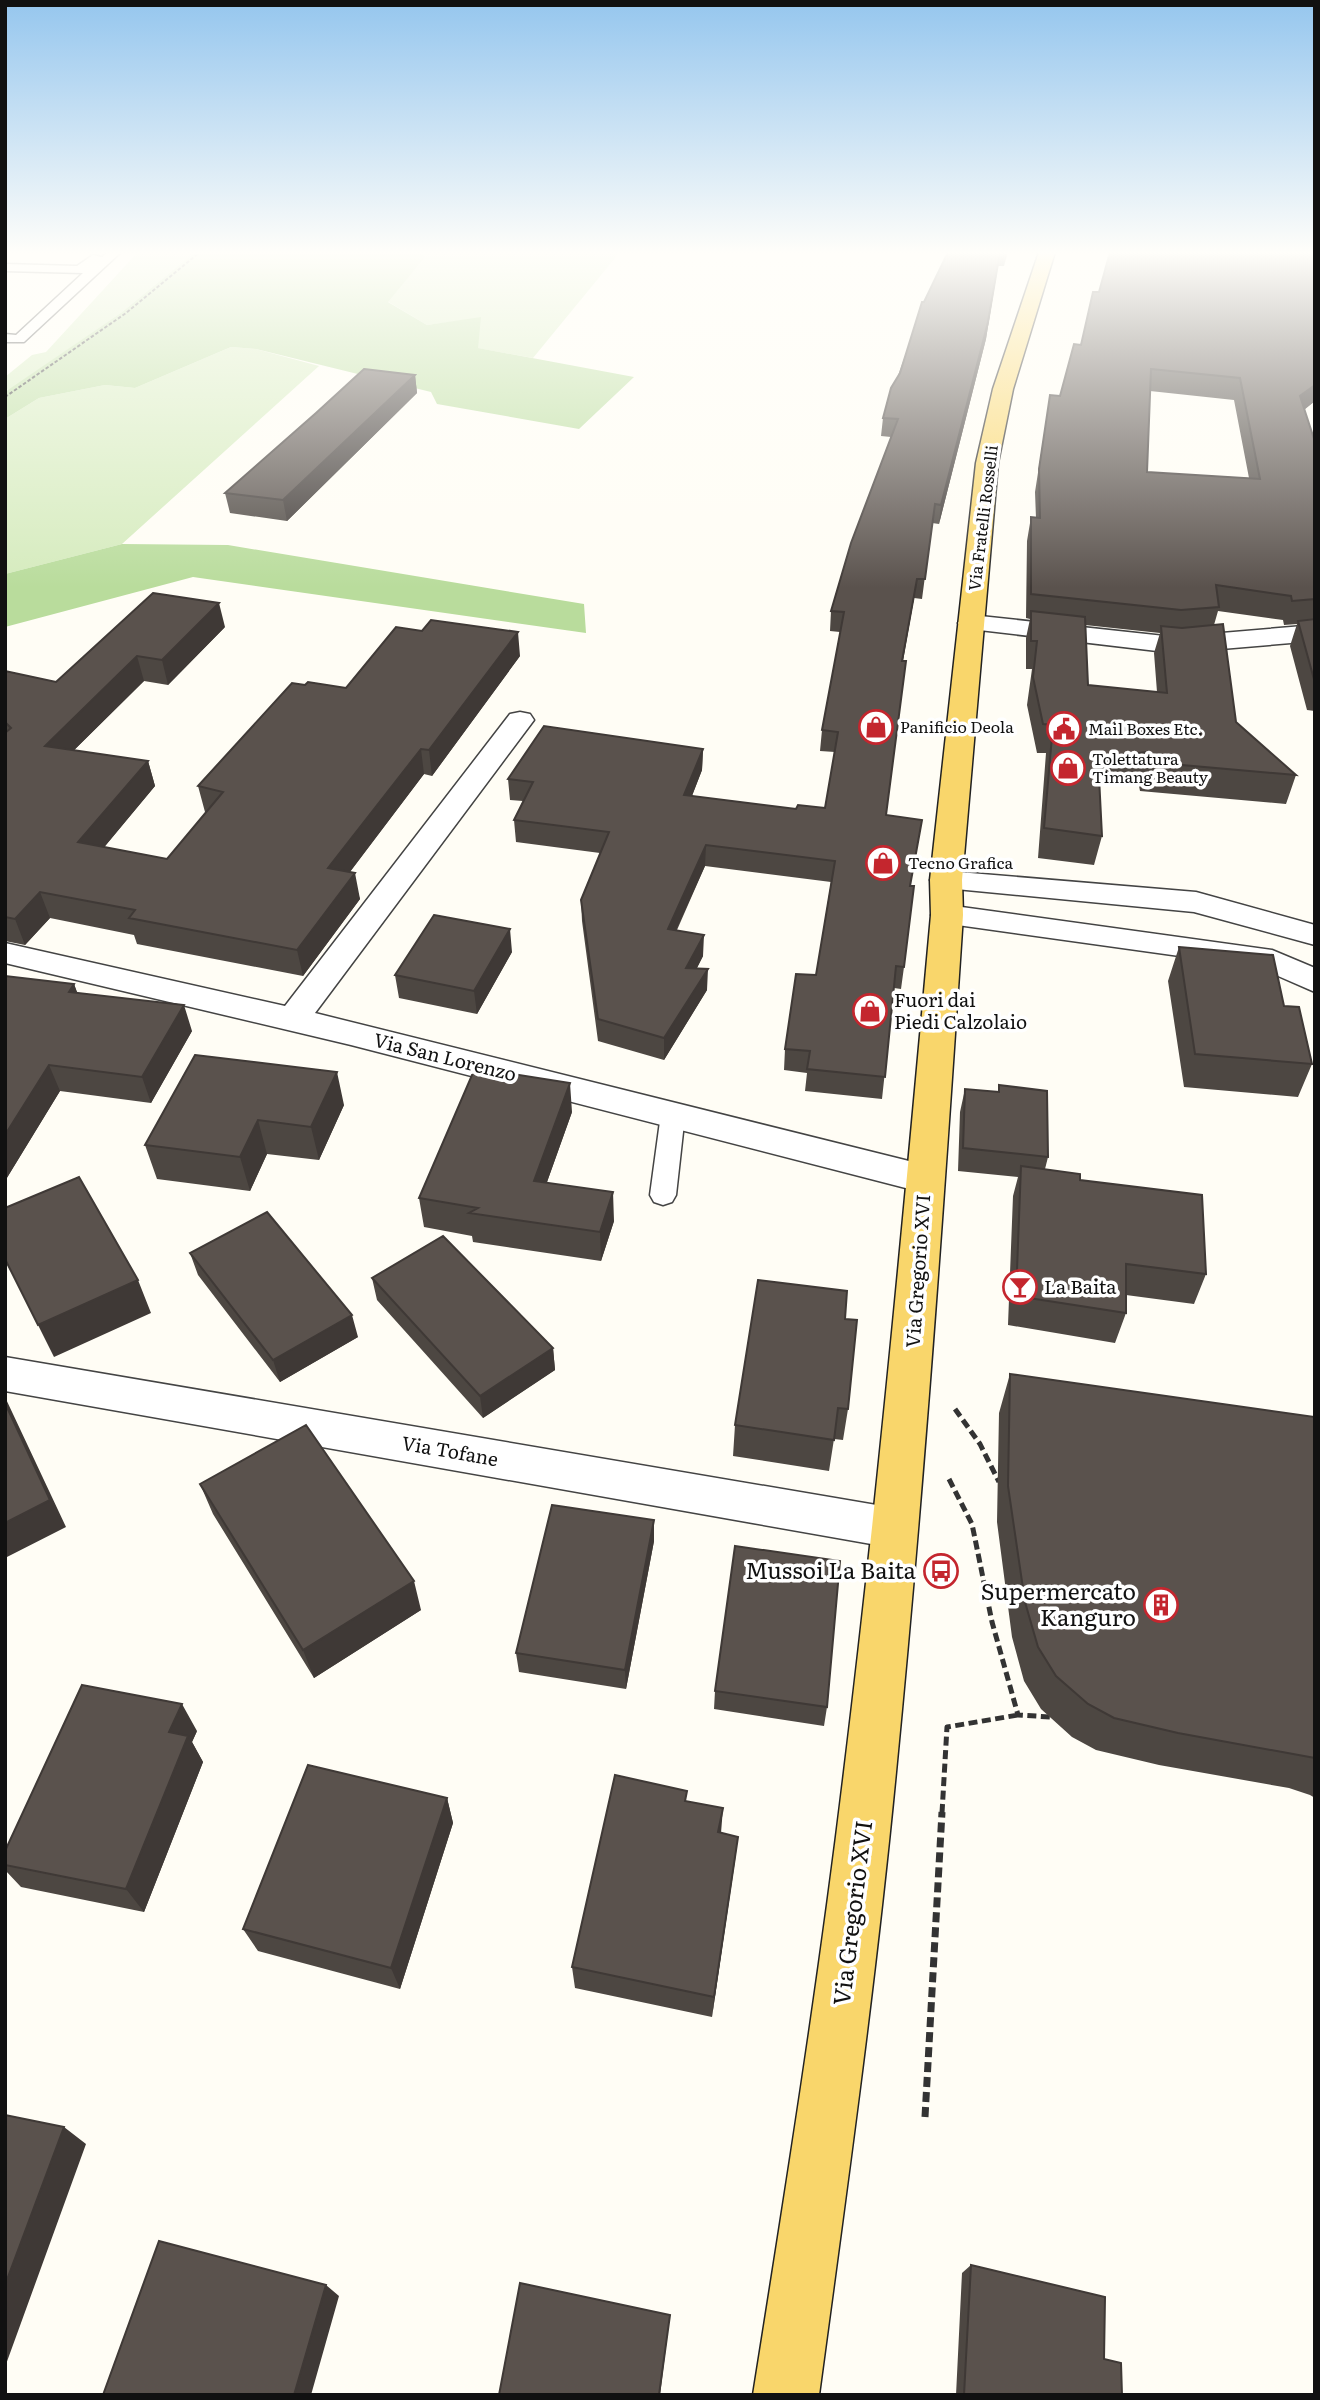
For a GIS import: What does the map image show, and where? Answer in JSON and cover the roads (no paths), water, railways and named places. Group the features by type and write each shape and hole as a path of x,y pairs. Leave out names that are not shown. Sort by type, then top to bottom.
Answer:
{"main road":[{"name":"Via Fratelli Rosselli","path":"925,1180 947,915 946,880 987,463 1011,364"},
{"name":"Via Gregorio XVI","path":"786,2395 833,2075 870,1776 912,1363 925,1180"}],"street":[{"path":"971,623 1174,645 1315,632"},
{"path":"292,1020 520,720"},
{"path":"946,880 1196,902 1315,935"},
{"path":"947,915 1244,955 1272,961 1315,981"},
{"name":"Via San Lorenzo","path":"5,953 292,1020 673,1114 925,1180"},
{"name":"Via Tofane","path":"5,1374 894,1528"}],"lane":[{"path":"663,1195 673,1114"}],"place":[{"name":"Panificio Deola","path":"876,727"},
{"name":"Mail Boxes Etc.","path":"1064,729"},
{"name":"Tolettatura Timang Beauty","path":"1068,768"},
{"name":"Tecno Grafica","path":"883,863"},
{"name":"Fuori dai Piedi Calzolaio","path":"870,1011"},
{"name":"La Baita","path":"1020,1287"},
{"name":"Mussoi La Baita","path":"941,1571"},
{"name":"Supermercato Kanguro","path":"1161,1605"}]}
